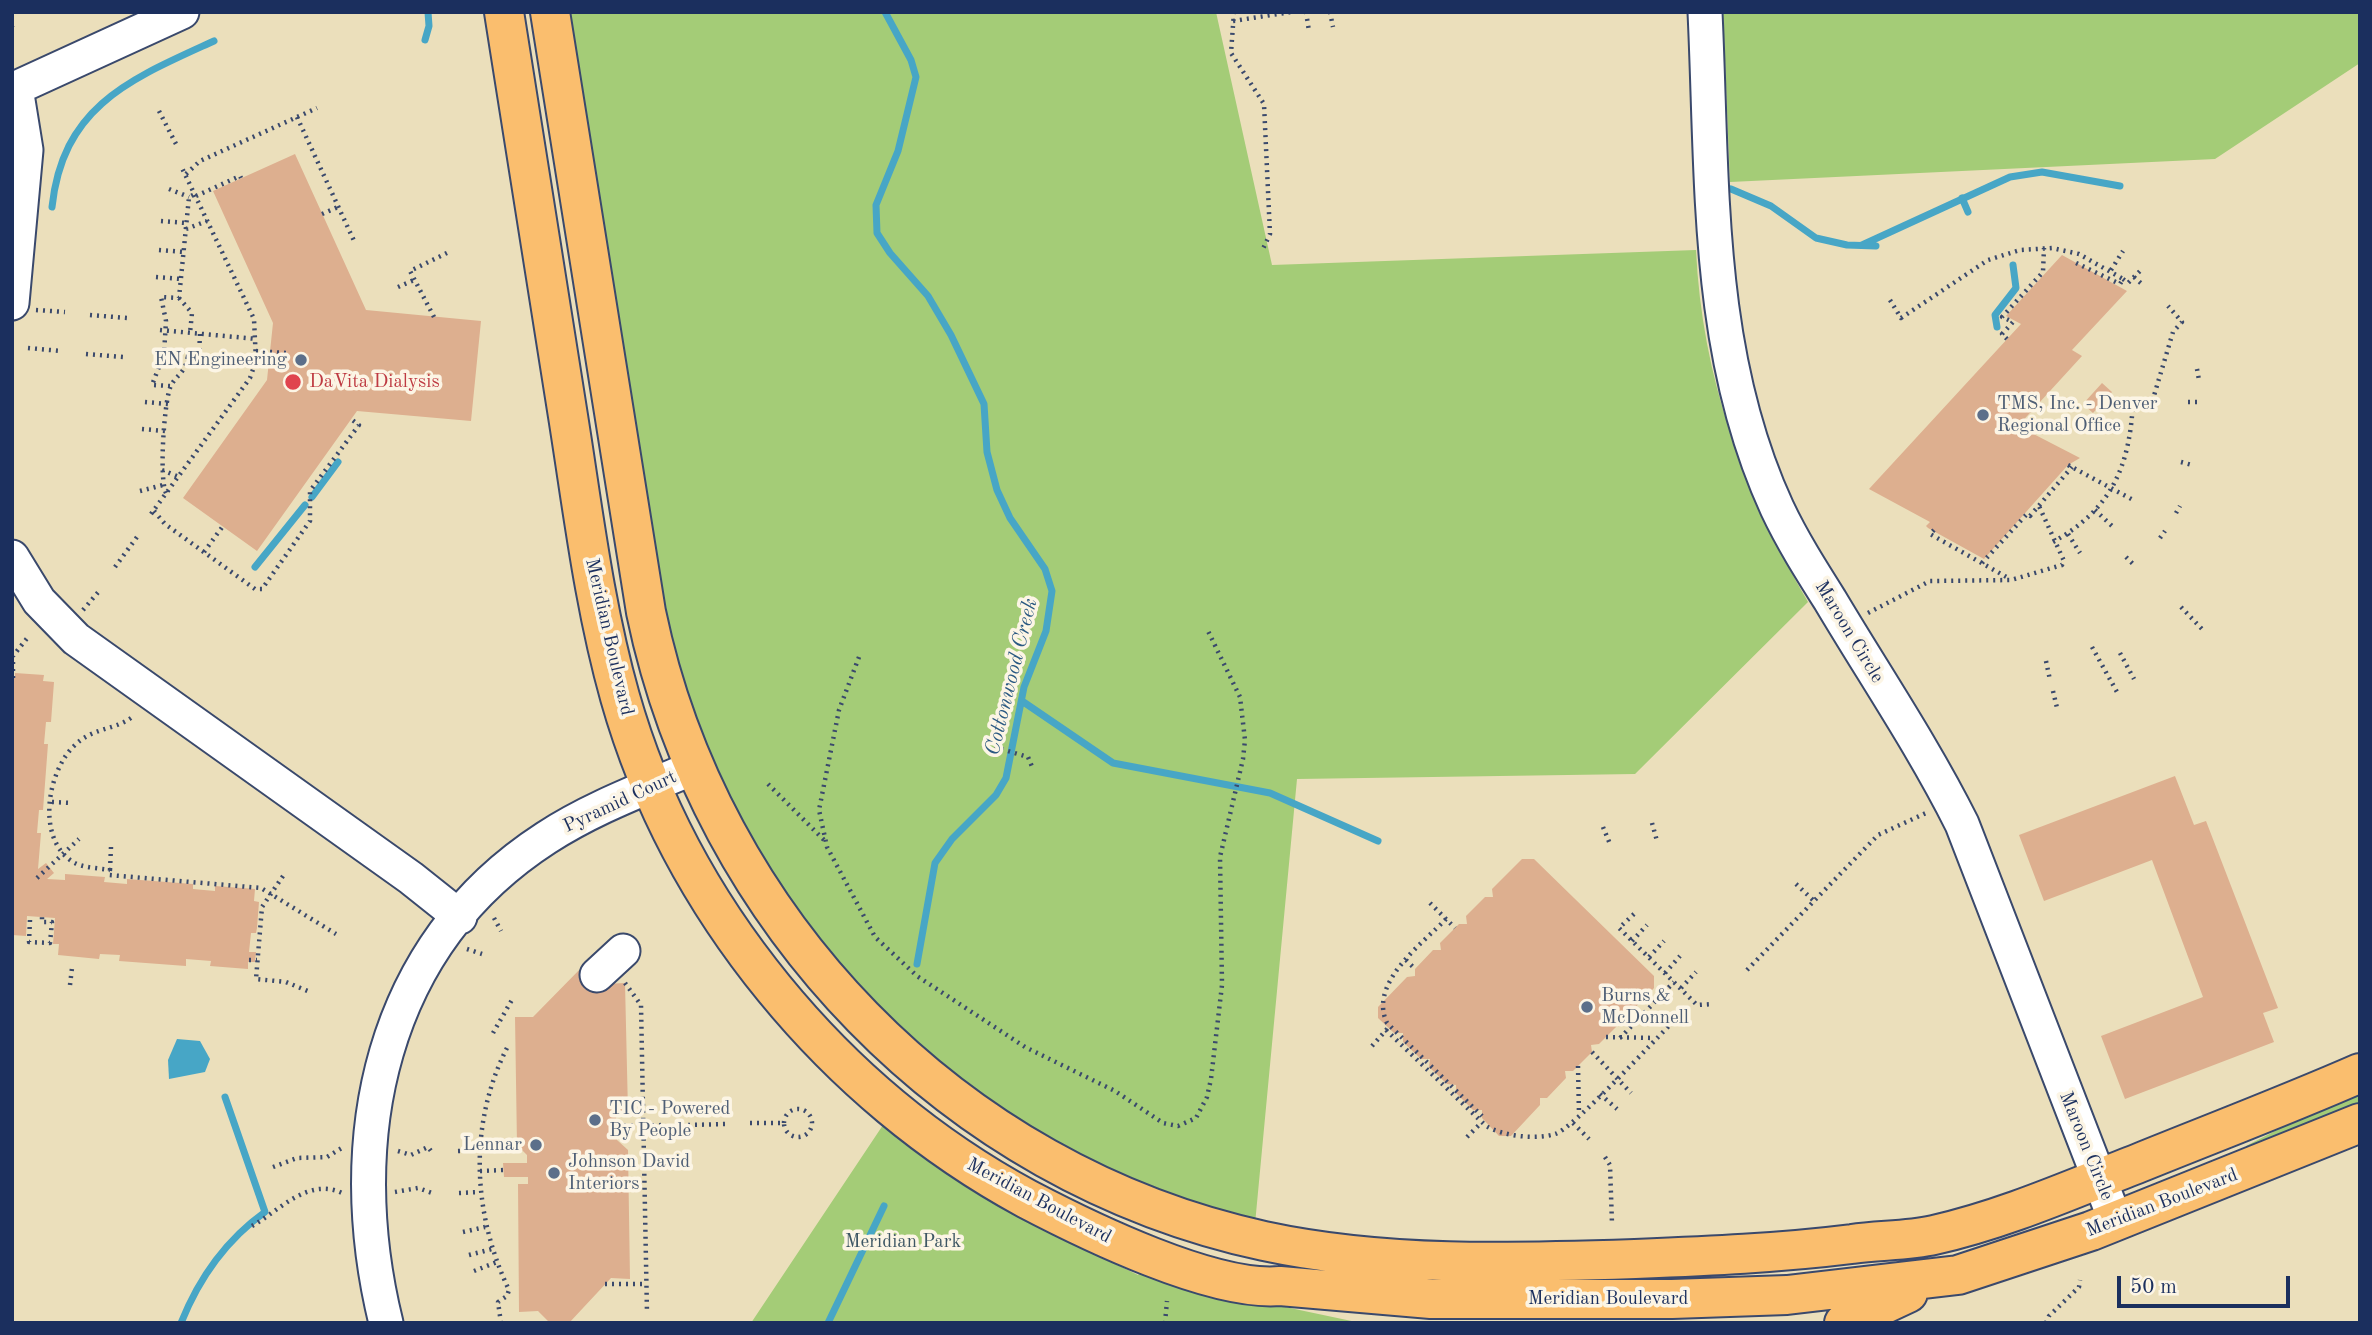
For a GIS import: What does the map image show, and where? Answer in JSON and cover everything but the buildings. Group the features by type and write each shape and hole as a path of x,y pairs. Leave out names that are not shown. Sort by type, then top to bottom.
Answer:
{"main road":[{"name":"Meridian Boulevard","path":"504,12 596,592 620,696 652,785 698,878 751,959 816,1035 896,1112 994,1180 1082,1227 1175,1264 1263,1287 1670,1311 1715,1310 1810,1293 1958,1275 2116,1222 2360,1123"},
{"name":"Meridian Boulevard","path":"550,12 646,612 668,697 695,767 730,840 771,908 842,998 902,1057 952,1098 993,1126 1086,1179 1163,1211 1265,1241 1342,1254 1425,1260 1692,1257 1799,1251 1930,1236 2014,1211 2360,1073"},
{"path":"1692,1257 1715,1310"},
{"path":"1670,1311 1692,1257"},
{"path":"1844,1323 1866,1310 1958,1275"},
{"path":"1263,1287 1274,1294 1373,1311 1492,1318 1515,1323"}],"street":[{"path":"20,306 26,150 16,88 182,12"},
{"name":"Maroon Circle","path":"1705,12 1718,286 1730,368 1748,435 1786,526 1937,776 1962,824 2116,1222"},
{"path":"12,557 39,601 76,639 411,878 460,917"},
{"name":"Pyramid Court","path":"386,1323 369,1226 368,1160 374,1100 390,1036 403,1005 430,956 491,881 535,846 582,817 695,767"}],"path":[{"path":"1234,12 1230,46 1233,60 1265,104 1270,234 1262,251"},
{"path":"1233,21 1291,12"},
{"path":"1306,12 1309,31"},
{"path":"1330,12 1333,27"},
{"path":"186,174 200,161 317,108"},
{"path":"159,111 176,144"},
{"path":"297,117 355,243"},
{"path":"182,168 254,319 256,361 250,378 152,513 255,589 262,589 310,521 309,494 359,425 351,419"},
{"path":"169,189 189,197 241,178"},
{"path":"179,298 189,197"},
{"path":"322,214 338,207"},
{"path":"161,221 186,226 207,221"},
{"path":"2007,339 2001,334 2013,322 2002,317 2043,272 2044,248"},
{"path":"1890,300 1901,318 1988,260 2009,252 2044,248 2079,254 2111,270 2129,283 2141,270"},
{"path":"159,250 184,252"},
{"path":"435,317 410,271 452,251"},
{"path":"2111,270 2123,251"},
{"path":"2074,262 2120,284 2123,279"},
{"path":"156,277 181,279"},
{"path":"2134,277 2144,286"},
{"path":"398,287 414,280"},
{"path":"170,386 152,385 166,331 161,297 179,298 192,313 190,333"},
{"path":"20,306 65,312"},
{"path":"2053,542 2068,534 2095,510 2112,489 2129,445 2133,401 2153,399 2173,332 2182,322 2168,306"},
{"path":"90,314 127,318"},
{"path":"160,330 257,339"},
{"path":"199,357 200,334"},
{"path":"28,348 61,351"},
{"path":"256,351 286,353"},
{"path":"86,354 123,357"},
{"path":"161,354 256,361"},
{"path":"166,494 162,470 170,386 186,369 188,356"},
{"path":"2197,369 2199,380"},
{"path":"2188,402 2201,401"},
{"path":"145,402 168,404"},
{"path":"142,429 166,431"},
{"path":"2181,462 2192,465"},
{"path":"1982,563 2027,514 2030,516 2070,466 2135,501"},
{"path":"162,470 179,477"},
{"path":"140,491 163,485"},
{"path":"1863,614 1930,582 2011,580 2063,564 2039,506"},
{"path":"2176,513 2180,506"},
{"path":"2095,510 2112,526"},
{"path":"204,552 223,526"},
{"path":"1934,530 1930,534 2011,580"},
{"path":"2160,538 2165,531"},
{"path":"2068,534 2080,553"},
{"path":"115,567 137,537"},
{"path":"2126,557 2134,565"},
{"path":"76,619 100,590"},
{"path":"2181,607 2202,629"},
{"path":"768,784 824,841 875,937 917,976 1006,1035 1115,1091 1158,1121 1178,1126 1192,1122 1205,1104 1212,1079 1222,985 1220,858 1245,740 1240,697 1208,631"},
{"path":"13,678 13,656 28,637"},
{"path":"2092,647 2116,692"},
{"path":"2120,653 2134,680"},
{"path":"824,841 820,817 821,796 843,697 859,657"},
{"path":"2046,661 2050,680"},
{"path":"2053,691 2057,708"},
{"path":"110,870 82,865 64,854 51,830 52,802 59,768 75,744 94,730 131,718"},
{"path":"991,746 1028,757 1033,769"},
{"path":"52,802 73,803"},
{"path":"1747,970 1878,835 1932,811"},
{"path":"1652,823 1657,841"},
{"path":"1603,827 1610,844"},
{"path":"37,878 79,839"},
{"path":"111,847 109,875 258,887 321,928 336,934"},
{"path":"283,876 261,907 257,930 256,979 286,982 310,992"},
{"path":"1796,884 1814,901"},
{"path":"1430,903 1455,928"},
{"path":"494,913 501,931"},
{"path":"1634,914 1619,928 1697,1005 1713,1004"},
{"path":"30,920 29,942 50,943 52,922 42,922 42,917"},
{"path":"1446,919 1387,982 1385,1017 1388,1028 1481,1123 1501,1133 1544,1135 1555,1134 1573,1123 1676,1019 1638,1019"},
{"path":"1632,941 1647,925"},
{"path":"1649,957 1664,941"},
{"path":"463,950 482,954"},
{"path":"1665,973 1680,956"},
{"path":"249,960 257,960"},
{"path":"1406,960 1415,969"},
{"path":"70,985 72,968"},
{"path":"614,968 641,1004 647,1313"},
{"path":"1681,988 1696,972"},
{"path":"1620,1038 1674,982"},
{"path":"493,1033 513,998"},
{"path":"1372,1046 1388,1028"},
{"path":"1388,1028 1482,1116"},
{"path":"1606,1037 1656,1038"},
{"path":"501,1323 498,1302 507,1296 509,1290 485,1227 480,1192 480,1150 488,1095 509,1044"},
{"path":"1591,1052 1631,1093"},
{"path":"1578,1066 1579,1116"},
{"path":"1600,1094 1617,1109"},
{"path":"800,1110 810,1118 811,1127 802,1136 794,1137 787,1131 784,1123 788,1114 800,1110"},
{"path":"750,1123 784,1123"},
{"path":"1467,1137 1481,1123"},
{"path":"1573,1123 1588,1139"},
{"path":"688,1125 727,1124"},
{"path":"617,1126 666,1125"},
{"path":"274,1167 298,1158 327,1157 347,1144"},
{"path":"391,1146 411,1155 428,1147 431,1151"},
{"path":"458,1151 480,1150"},
{"path":"1605,1157 1610,1165 1612,1224"},
{"path":"480,1171 504,1170"},
{"path":"252,1226 287,1202 311,1191 330,1188 345,1196"},
{"path":"389,1196 408,1188 432,1193"},
{"path":"459,1193 480,1192"},
{"path":"463,1232 485,1227"},
{"path":"469,1255 492,1249"},
{"path":"474,1271 497,1262"},
{"path":"2046,1323 2049,1316 2080,1285 2080,1280"},
{"path":"605,1284 646,1284"},
{"path":"1166,1323 1167,1301"}],"green space":[{"path":"564,12 1216,12 1272,265 1696,250 1707,344 1730,433 1764,519 1808,602 1635,774 1297,779 1255,1224 1213,1213 1037,1138 880,1019 756,859 674,669"},
{"path":"1723,12 2360,12 2360,63 2215,159 1730,182"},
{"path":"2360,1087 2360,1110 2250,1154 2246,1146"},
{"name":"Meridian Park","path":"883,1125 945,1172 1006,1210 1138,1275 1144,1268 1238,1297 1361,1323 751,1323"}],"water":[{"path":"177,1039 200,1041 210,1059 205,1072 169,1079 168,1060"}],"waterway":[{"path":"425,40 429,26 428,12"},
{"name":"Cottonwood Creek","path":"885,12 911,60 916,77 898,151 876,205 877,233 890,253 928,296 951,335 984,404 987,452 997,490 1010,518 1045,569 1052,591 1046,631 1024,687 1006,778 996,795 952,839 935,863 917,964"},
{"path":"52,207 59,172 70,143 86,120 106,100 129,83 214,41"},
{"path":"1862,245 2010,177 2042,172 2120,186"},
{"path":"1731,189 1771,206 1816,238 1847,245 1876,246"},
{"path":"1962,198 1968,212"},
{"path":"1997,327 1995,315 2016,288 2013,265"},
{"path":"312,497 338,462"},
{"path":"255,567 305,505"},
{"path":"1022,701 1113,763 1270,793 1378,841"},
{"path":"181,1323 196,1291 215,1261 238,1235 265,1212 225,1097"},
{"name":"Cottonwood Creek","path":"828,1323 884,1206"}],"place":[{"name":"EN Engineering","path":"301,360"},
{"name":"DaVita Dialysis","path":"293,382"},
{"name":"TMS, Inc. - Denver Regional Office","path":"1983,415"},
{"name":"Burns & McDonnell","path":"1587,1007"},
{"name":"TIC - Powered By People","path":"595,1120"},
{"name":"Lennar","path":"536,1145"},
{"name":"Johnson David Interiors","path":"554,1173"}]}
